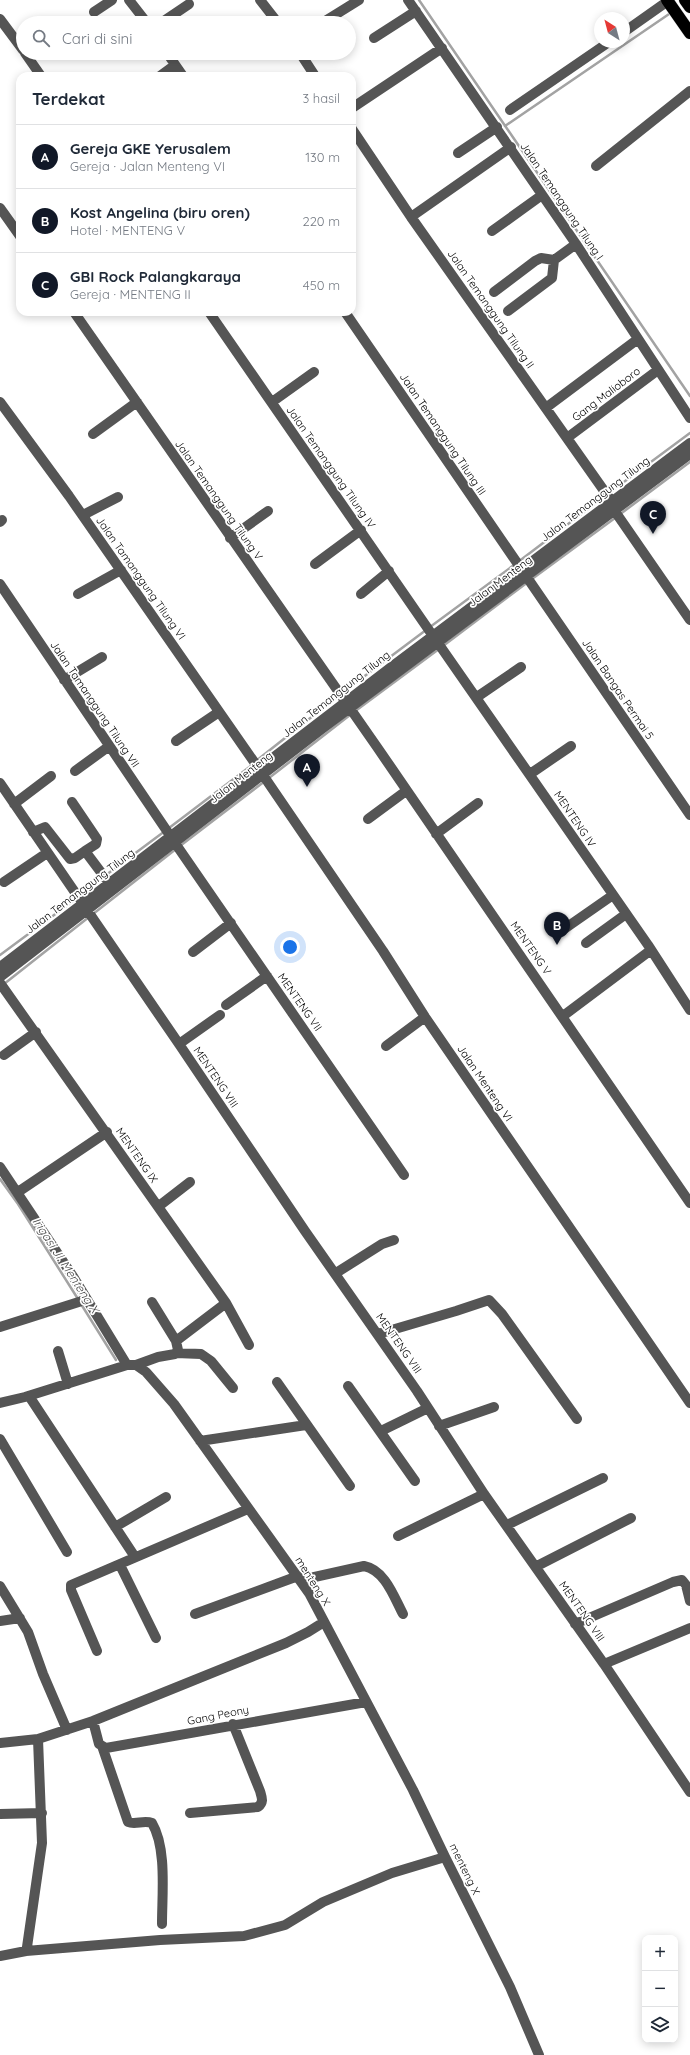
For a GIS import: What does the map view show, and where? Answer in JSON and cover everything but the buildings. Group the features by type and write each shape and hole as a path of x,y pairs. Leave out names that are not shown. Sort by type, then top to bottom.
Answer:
{"highway":[{"path":"668,1 690,33"}],"street":[{"path":"94,12 112,0"},
{"path":"129,0 142,16"},
{"path":"260,0 273,16"},
{"path":"333,16 359,0"},
{"name":"Jalan Temanggung Tilung I","path":"408,0 511,147 690,418"},
{"path":"630,28 668,1"},
{"path":"171,16 189,4"},
{"path":"374,38 416,11"},
{"path":"0,18 16,40"},
{"path":"356,105 442,48"},
{"path":"510,110 600,48"},
{"path":"30,60 39,72"},
{"path":"172,60 180,72"},
{"path":"305,60 312,72"},
{"path":"165,72 175,65"},
{"path":"596,166 690,91"},
{"path":"458,154 497,127"},
{"name":"Jalan Temanggung Tilung II","path":"356,135 411,217 547,407 690,620"},
{"path":"411,217 511,147"},
{"path":"492,231 542,195"},
{"path":"0,208 16,230"},
{"path":"494,292 541,258 554,260 576,244"},
{"path":"508,311 552,278 554,260"},
{"name":"Jalan Temanggung Tilung V","path":"77,316 230,538 348,705"},
{"name":"Jalan Temanggung Tilung IV","path":"212,316 435,639"},
{"name":"Jalan Temanggung Tilung III","path":"348,316 523,573"},
{"path":"547,407 638,339"},
{"name":"Gang Malioboro","path":"567,438 658,370"},
{"path":"272,402 314,372"},
{"name":"Jalan Tamanggung Tilung VI","path":"0,402 83,516 261,772"},
{"path":"93,434 137,402"},
{"name":"Jalan Temanggung Tilung","path":"0,967 84,907 109,883 173,840 348,705 613,506 690,443"},
{"path":"613,506 690,454"},
{"path":"83,516 118,497"},
{"path":"230,538 268,511"},
{"path":"315,564 361,530"},
{"path":"78,594 121,570"},
{"path":"361,594 389,571"},
{"name":"Jalan Bangas Permai 5","path":"523,573 690,815"},
{"name":"Jalan Tamanggung Tilung VII","path":"0,584 108,747 173,840"},
{"name":"MENTENG IV","path":"435,639 477,697 651,950 690,1010"},
{"path":"64,680 102,657"},
{"path":"477,697 521,667"},
{"name":"MENTENG V","path":"348,705 690,1203"},
{"path":"176,741 219,712"},
{"path":"530,774 571,746"},
{"path":"75,771 108,747"},
{"name":"Jalan Menteng VI","path":"261,772 383,951 425,1017 690,1403"},
{"path":"14,804 51,776"},
{"name":"MENTENG VIII","path":"0,783 179,1044 304,1231 336,1273 378,1334 484,1494 604,1664 690,1792"},
{"path":"368,819 406,791"},
{"path":"33,832 45,827 70,859 75,858 96,844 97,839 72,802"},
{"path":"436,834 478,803"},
{"path":"0,977 84,907 173,840"},
{"name":"MENTENG VII","path":"173,840 404,1175"},
{"path":"85,851 109,883"},
{"path":"4,882 47,853"},
{"path":"558,934 613,895"},
{"path":"586,943 626,914"},
{"path":"193,952 231,923"},
{"path":"563,1016 651,950"},
{"path":"226,1005 267,976"},
{"name":"MENTENG IX","path":"0,983 107,1132 226,1303 249,1345"},
{"path":"179,1044 220,1015"},
{"path":"386,1046 425,1017"},
{"path":"4,1056 36,1032"},
{"path":"18,1192 107,1132"},
{"name":"menteng X","path":"0,1167 74,1278 85,1300 131,1365 146,1372 174,1404 299,1578 414,1790 445,1857 510,1987 539,2055"},
{"path":"159,1206 190,1182"},
{"path":"336,1273 382,1244 394,1240"},
{"path":"0,1327 85,1300"},
{"path":"378,1334 489,1300 502,1314 577,1419"},
{"path":"152,1302 176,1341 178,1350 176,1353"},
{"path":"176,1341 226,1303"},
{"path":"58,1351 68,1384"},
{"path":"0,1403 176,1353 201,1354 211,1361 233,1388"},
{"path":"277,1382 350,1486"},
{"path":"348,1386 381,1431 414,1481"},
{"path":"29,1396 135,1557"},
{"path":"439,1426 494,1407"},
{"path":"381,1431 428,1408"},
{"path":"200,1441 306,1425"},
{"path":"0,1439 67,1552"},
{"path":"507,1525 603,1478"},
{"path":"398,1536 484,1494"},
{"path":"115,1527 166,1497"},
{"path":"97,1651 70,1586 248,1509"},
{"path":"536,1566 631,1518"},
{"path":"120,1565 156,1638"},
{"path":"195,1614 299,1578 364,1566 372,1568 385,1581 403,1614"},
{"path":"575,1624 673,1582 682,1580 686,1585 690,1601"},
{"path":"0,1586 34,1644 43,1674 67,1728"},
{"path":"0,1621 20,1618"},
{"path":"0,1744 38,1739 67,1728 93,1721 286,1643 324,1622"},
{"path":"604,1664 690,1628"},
{"name":"Gang Peony","path":"102,1746 106,1748 233,1724 366,1702"},
{"path":"93,1721 99,1744 102,1746 128,1822 152,1822 157,1830 161,1854 162,1924"},
{"path":"190,1812 258,1807 261,1804 262,1800 260,1791 233,1724"},
{"path":"26,1951 42,1843 38,1739"},
{"path":"0,1814 42,1813"},
{"path":"0,1956 26,1951 160,1940 244,1936 285,1925 323,1902 392,1873 445,1857"}],"waterway":[{"path":"419,0 690,396"},
{"path":"505,126 672,12"},
{"path":"609,493 690,433"},
{"path":"619,515 690,462"},
{"path":"518,562 605,496"},
{"path":"532,579 615,518"},
{"path":"430,627 514,565"},
{"path":"443,646 528,582"},
{"path":"342,693 426,630"},
{"path":"354,712 439,649"},
{"path":"256,761 338,696"},
{"path":"269,778 350,715"},
{"path":"169,828 252,765"},
{"path":"180,846 265,781"},
{"path":"106,875 165,831"},
{"path":"93,914 176,849"},
{"path":"81,895 102,878"},
{"path":"0,955 77,898"},
{"path":"4,984 89,917"},
{"name":"Irigasi Jl. Menteng X","path":"0,1179 18,1204 78,1299"},
{"name":"Irigasi Jl. Menteng X","path":"81,1304 116,1360"}],"place":[{"name":"GBI Rock Palangkaraya","path":"653,534"},
{"name":"Gereja GKE Yerusalem","path":"307,787"},
{"name":"Kost Angelina (biru oren)","path":"557,945"}]}
